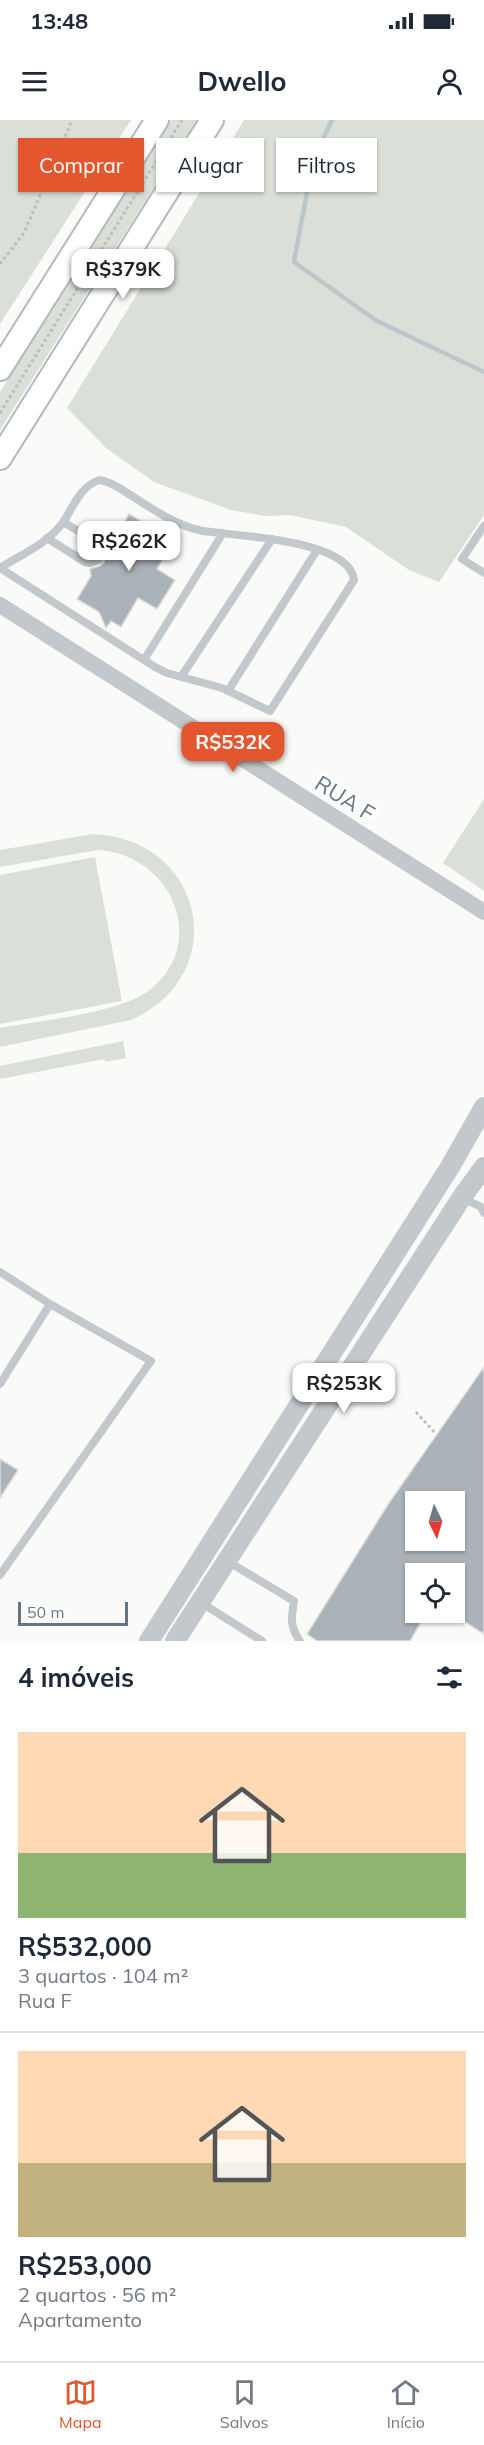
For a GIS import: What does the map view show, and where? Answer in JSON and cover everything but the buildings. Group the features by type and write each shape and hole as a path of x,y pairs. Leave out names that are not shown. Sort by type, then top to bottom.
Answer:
{"main road":[{"path":"0,369 157,120"},
{"path":"0,458 212,120"}],"street":[{"name":"RUA F","path":"0,605 484,912"},
{"path":"149,1641 450,1167 484,1107"},
{"path":"175,1641 462,1197 484,1167"}],"lane":[{"path":"99,480 112,484 181,524 223,533 272,539 331,554 353,573 353,583 270,711 228,691 167,673 0,568 47,538 63,522 87,486 99,480"},
{"path":"47,538 86,562 98,560 102,551 99,543 63,522"},
{"path":"484,526 462,559 484,573"},
{"path":"144,660 223,533"},
{"path":"181,677 272,539"},
{"path":"228,691 317,550"},
{"path":"462,1197 482,1210"},
{"path":"0,1272 50,1304 151,1361 0,1575"},
{"path":"0,1384 50,1304"},
{"path":"226,1561 294,1601 291,1618 292,1630 300,1641"},
{"path":"200,1602 262,1641"}],"path":[{"path":"0,264 24,233 72,120"},
{"path":"0,412 182,120"},
{"path":"416,1412 436,1434"}],"shaded area":[{"path":"0,120 131,120 119,138 18,138 18,192 85,192 0,324"},
{"path":"171,120 197,120 186,138 160,138"},
{"path":"244,120 484,120 484,515 439,582 409,570 346,527 290,515 266,516 231,510 154,482 106,448 67,408 200,192 264,192 264,138 233,138"},
{"path":"156,144 156,185 0,430 0,392 126,192 144,192 144,163"},
{"path":"484,799 484,891 443,863"},
{"path":"93,834 131,842 161,859 181,883 192,912 193,942 184,972 163,999 131,1020 0,1047 0,1028 97,1011 117,1006 147,992 166,973 177,951 179,928 175,906 164,885 147,868 125,856 98,850 0,867 0,850"},
{"path":"95,857 122,1001 0,1024 0,875"},
{"path":"123,1041 126,1058 106,1062 104,1059 0,1079 0,1066"}],"waterway":[{"path":"332,120 313,160 294,262 377,321 484,372"}]}
